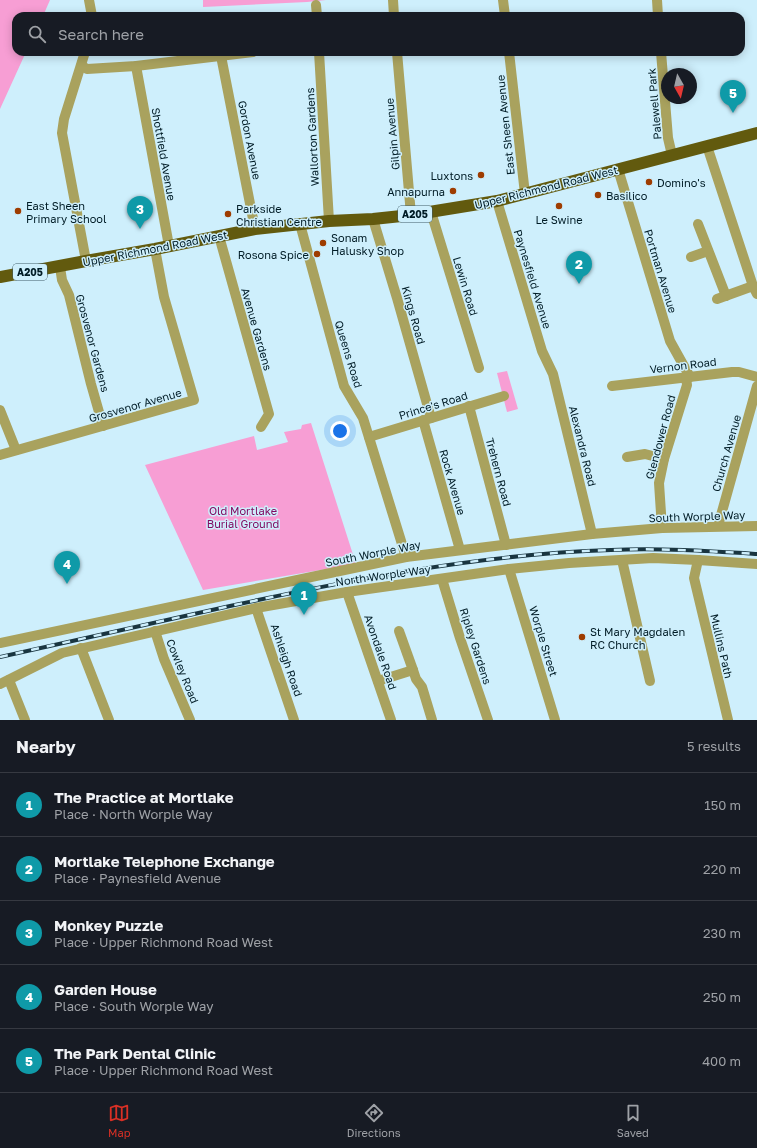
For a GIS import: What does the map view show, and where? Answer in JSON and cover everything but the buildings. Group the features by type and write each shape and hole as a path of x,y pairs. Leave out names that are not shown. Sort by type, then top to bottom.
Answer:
{"highway":[{"name":"Upper Richmond Road West","path":"0,277 60,267 86,260 155,249 255,229 329,221 373,219 411,215 497,201 757,133"}],"street":[{"path":"89,0 91,12"},
{"path":"393,0 394,12"},
{"path":"503,0 504,12"},
{"path":"657,0 658,12"},
{"path":"316,6 317,12"},
{"path":"84,56 64,119 62,133 86,260"},
{"path":"82,66 87,69 136,66 221,56"},
{"name":"Gordon Avenue","path":"221,56 255,229"},
{"name":"Wallorton Gardens","path":"319,56 329,221"},
{"name":"Gilpin Avenue","path":"397,56 411,215"},
{"name":"East Sheen Avenue","path":"509,56 525,194"},
{"name":"Palewell Park","path":"661,56 668,138 672,154"},
{"name":"Shottfield Avenue","path":"136,66 169,246"},
{"path":"698,224 708,251 721,298 755,290 707,146"},
{"name":"Portman Avenue","path":"618,169 670,341 688,377"},
{"name":"Paynesfield Avenue","path":"497,201 542,351 548,364"},
{"name":"Lewin Road","path":"431,212 479,368"},
{"name":"Kings Road","path":"373,219 397,298 427,419"},
{"name":"Queens Road","path":"300,224 344,386 361,413 406,557"},
{"name":"Avenue Gardens","path":"219,236 269,414 261,427"},
{"name":"Grosvenor Avenue","path":"0,455 194,400 164,297 155,249"},
{"path":"691,257 708,251"},
{"name":"Grosvenor Gardens","path":"60,267 62,280 68,296 103,426"},
{"name":"Alexandra Road","path":"548,364 553,374 592,534"},
{"name":"Vernon Road","path":"612,386 732,372 739,372 757,377"},
{"name":"Glendower Road","path":"662,528 658,483 687,385 688,377"},
{"name":"Church Avenue","path":"718,526 757,386"},
{"name":"Prince's Road","path":"369,437 504,396"},
{"name":"Trehern Road","path":"469,406 506,544"},
{"path":"0,410 16,450"},
{"name":"Rock Avenue","path":"427,419 460,550"},
{"path":"627,457 645,454 664,459"},
{"name":"South Worple Way","path":"0,643 406,557 592,534 662,528 757,526"},
{"name":"North Worple Way","path":"5,682 62,653 81,648 256,608 348,592 569,562 653,558 757,564"},
{"path":"622,560 650,681"},
{"name":"Mullins Path","path":"698,560 694,578 728,720"},
{"name":"Worple Street","path":"509,569 555,720"},
{"name":"Ripley Gardens","path":"442,579 488,720"},
{"name":"Avondale Road","path":"348,592 391,720"},
{"name":"Ashleigh Road","path":"256,608 294,720"},
{"name":"Cowley Road","path":"155,631 164,659 190,720"},
{"path":"399,631 416,679 422,687 432,720"},
{"path":"81,648 109,720"},
{"path":"378,681 413,670"},
{"path":"5,682 25,720"}],"green space":[{"path":"0,0 50,0 45,12 12,12 12,56 24,56 0,109"},
{"path":"203,0 326,0 203,7"},
{"path":"507,371 518,409 507,412 497,373"},
{"name":"Old Mortlake Burial Ground","path":"311,423 356,564 203,590 145,465 254,436 257,450 288,442 284,432 301,429 302,425"}],"railway":[{"path":"0,657 324,586 467,562 563,552 629,549 757,554"}],"place":[{"name":"The Park Dental Clinic","path":"733,113"},
{"name":"Luxtons","path":"481,175"},
{"name":"Domino's","path":"649,182"},
{"name":"Annapurna","path":"453,191"},
{"name":"Basilico","path":"598,195"},
{"name":"Le Swine","path":"559,206"},
{"name":"East Sheen Primary School","path":"18,211"},
{"name":"Parkside Christian Centre","path":"228,214"},
{"name":"Monkey Puzzle","path":"140,229"},
{"name":"Sonam Halusky Shop","path":"323,243"},
{"name":"Rosona Spice","path":"317,254"},
{"name":"Mortlake Telephone Exchange","path":"579,284"},
{"name":"Garden House","path":"67,584"},
{"name":"The Practice at Mortlake","path":"304,615"},
{"name":"St Mary Magdalen RC Church","path":"582,637"}]}
